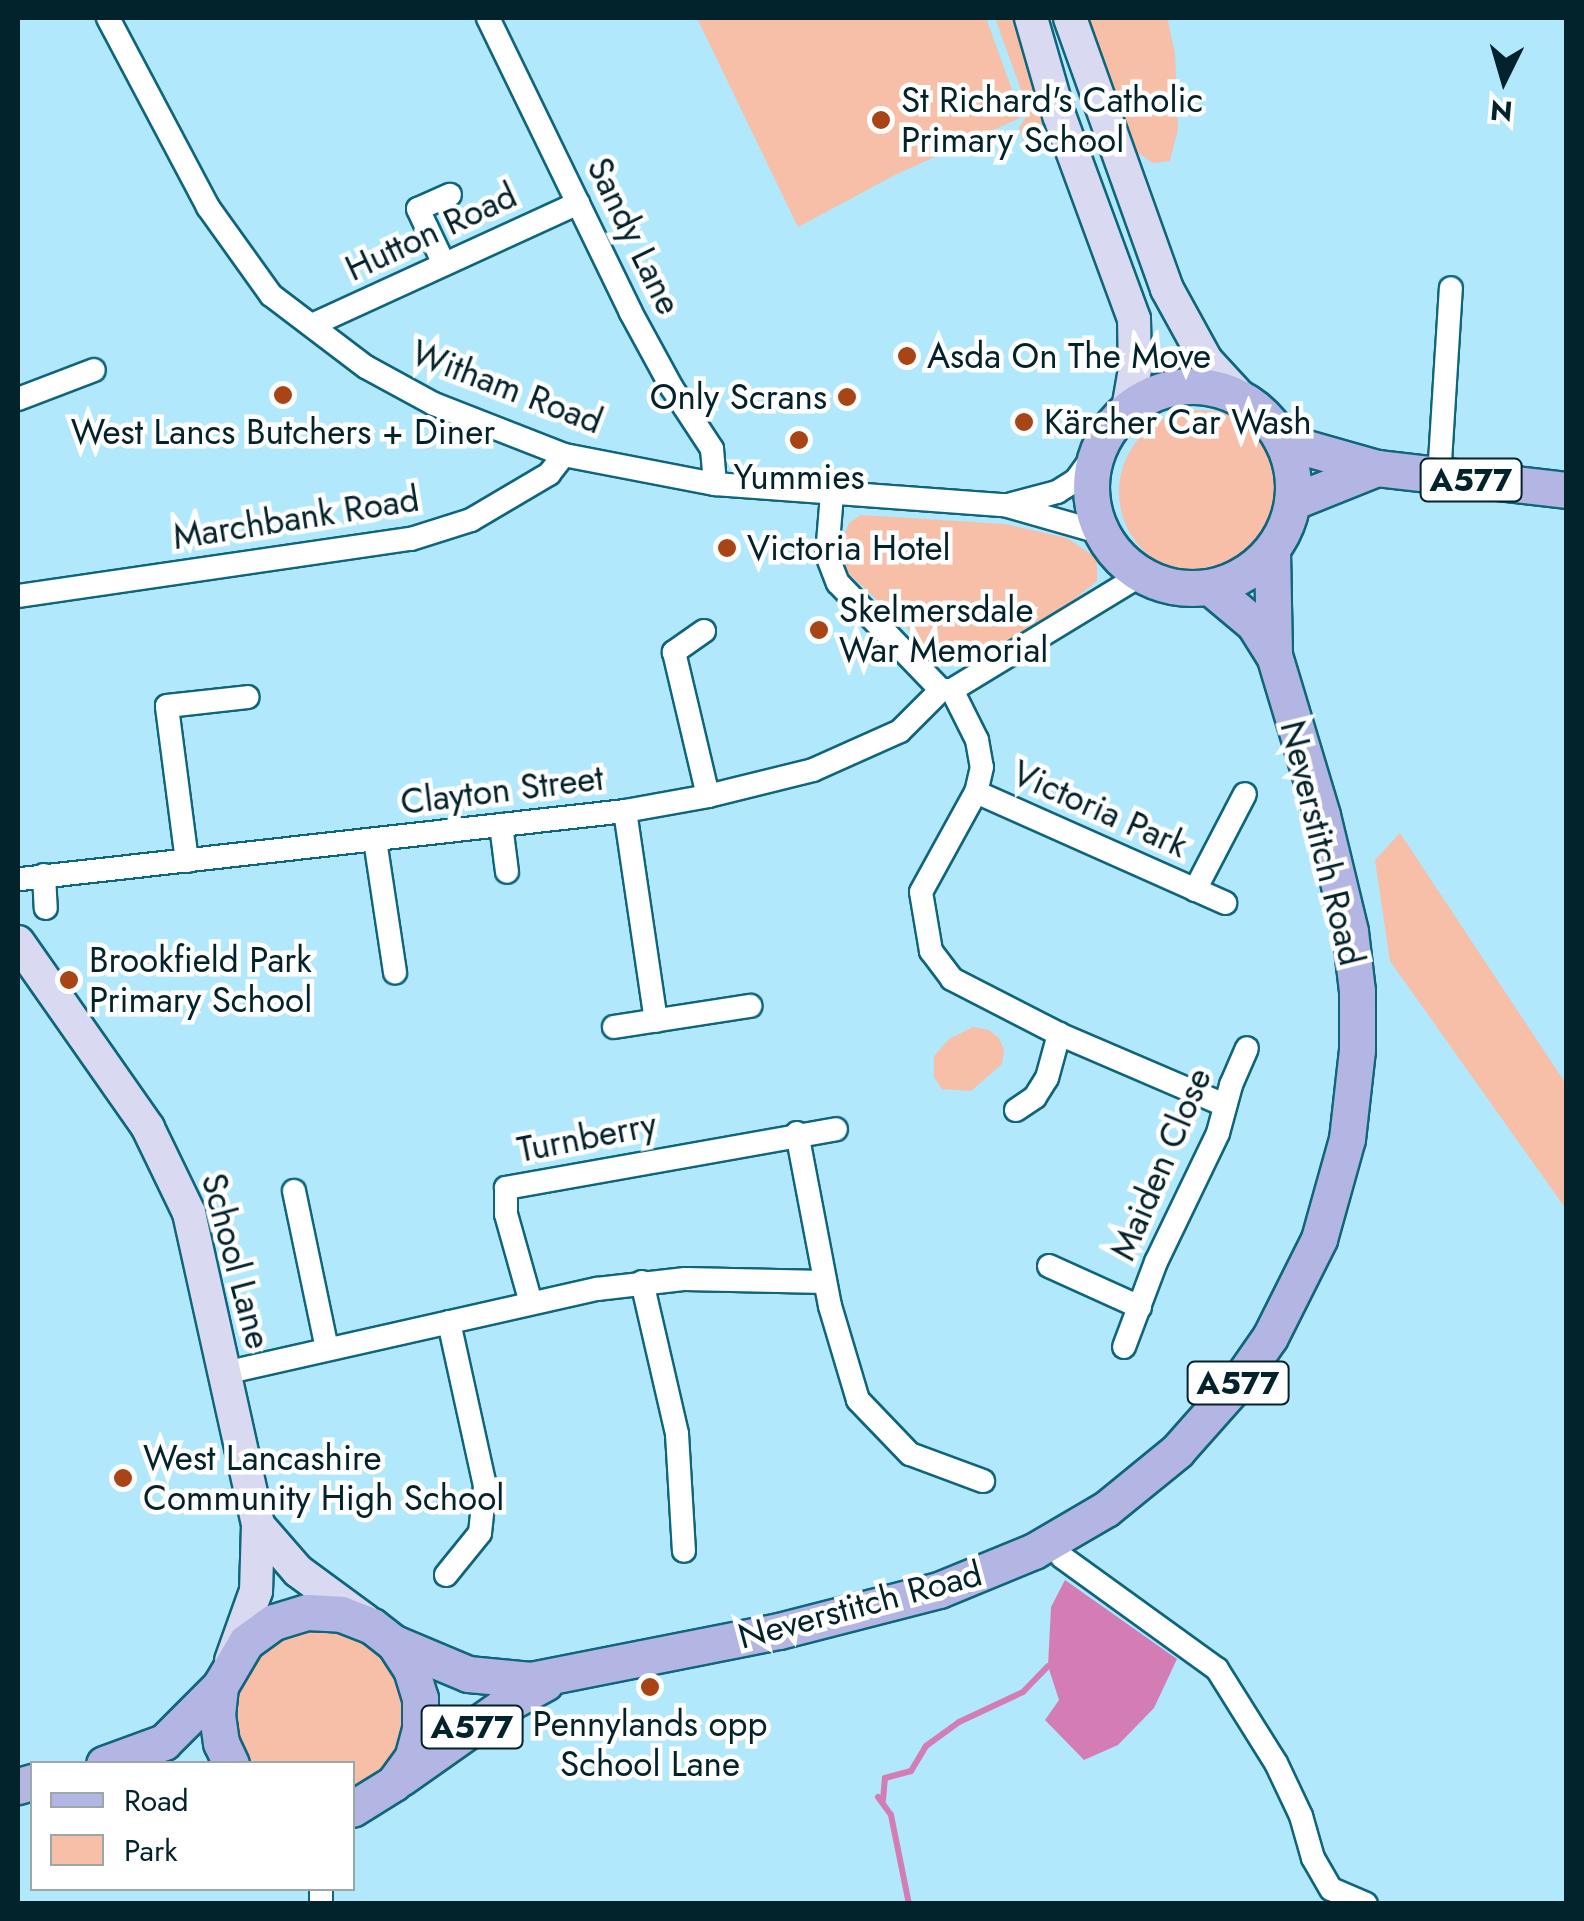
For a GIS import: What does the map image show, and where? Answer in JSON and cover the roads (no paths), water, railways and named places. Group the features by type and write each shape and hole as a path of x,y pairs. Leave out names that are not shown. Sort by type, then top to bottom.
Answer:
{"main road":[{"path":"1240,398 1212,388 1182,386 1154,393 1128,408 1109,428 1096,452 1092,493 1102,533 1118,557 1141,575 1163,584 1210,587 1244,573 1272,550"},
{"name":"A577","path":"1240,398 1265,416 1282,442 1292,471 1292,502 1272,550"},
{"name":"A577","path":"1282,442 1377,468 1566,490"},
{"name":"A577","path":"1292,502 1377,468"},
{"name":"Neverstitch Road","path":"383,1635 468,1674 511,1680 554,1678 882,1607 999,1568 1106,1509 1178,1451 1240,1380 1270,1337 1319,1239 1347,1140 1356,1066 1357,991 1350,931 1322,815 1274,655 1272,550"},
{"name":"Neverstitch Road","path":"1210,587 1254,624 1274,655"},
{"name":"A577","path":"112,1761 164,1742 224,1678 246,1642 274,1622 306,1612 340,1614 383,1635 411,1668 420,1698 420,1728 412,1758 394,1783 355,1808"},
{"path":"224,1678 217,1715 221,1744 229,1761"},
{"name":"Neverstitch Road","path":"394,1783 503,1706 554,1678"}],"street":[{"name":"Witham Road","path":"108,18 208,207 271,295 366,367 434,404 564,455 714,484 1004,505 1102,533"},
{"name":"Sandy Lane","path":"488,18 672,388 712,448 714,484"},
{"path":"1031,18 1058,115 1134,319 1136,368 1128,408"},
{"path":"1070,18 1132,198 1185,328 1206,360 1240,398"},
{"path":"444,264 418,209 450,194"},
{"path":"1108,248 1132,198"},
{"name":"Hutton Road","path":"312,324 578,203"},
{"path":"1439,477 1451,288"},
{"path":"18,400 94,370"},
{"name":"Witham Road","path":"1004,505 1058,492 1076,480 1096,452"},
{"name":"Marchbank Road","path":"18,596 410,539 471,520 549,474 564,455"},
{"path":"832,494 827,555 838,583 946,690 980,754 976,792 921,892 930,951 952,978 1058,1034 1225,1105"},
{"name":"Clayton Street","path":"46,908 33,877 626,811 813,770 900,731 946,690 1141,575"},
{"path":"704,631 674,652 708,796"},
{"path":"187,861 167,706 248,696"},
{"name":"Victoria Park","path":"976,792 1224,903"},
{"name":"Victoria Park","path":"1195,890 1245,794"},
{"path":"626,811 656,1021"},
{"path":"500,825 507,872"},
{"path":"375,840 396,972"},
{"name":"School Lane","path":"18,942 117,1080 179,1184 258,1525 256,1592 224,1678"},
{"path":"614,1027 750,1006"},
{"path":"1013,1110 1035,1097 1047,1078 1058,1034"},
{"name":"Maiden Close","path":"1124,1347 1218,1133 1248,1048"},
{"name":"Turnberry","path":"531,1303 506,1214 506,1188 836,1129"},
{"path":"797,1133 825,1282 858,1400 910,1454 983,1480"},
{"path":"294,1191 327,1349"},
{"name":"Maiden Close","path":"1048,1262 1140,1306"},
{"path":"224,1372 642,1282 825,1282"},
{"path":"642,1282 677,1434 684,1551"},
{"path":"446,1575 480,1533 485,1486 449,1322"},
{"name":"School Lane","path":"258,1525 298,1571 383,1635"},
{"path":"1062,1557 1218,1669 1276,1763 1302,1816 1313,1858 1331,1889 1366,1904"}],"waterway":[{"path":"883,1800 885,1778 911,1771 926,1746 959,1722 1023,1692 1048,1666"},
{"path":"878,1797 891,1815 909,1904"}],"place":[{"name":"St Richard's Catholic Primary School","path":"881,120"},
{"name":"Asda On The Move","path":"907,356"},
{"name":"West Lancs Butchers + Diner","path":"283,395"},
{"name":"Only Scrans","path":"847,397"},
{"name":"Kärcher Car Wash","path":"1024,422"},
{"name":"Yummies","path":"799,440"},
{"name":"Victoria Hotel","path":"727,548"},
{"name":"Skelmersdale War Memorial","path":"819,630"},
{"name":"Brookfield Park Primary School","path":"69,980"},
{"name":"West Lancashire Community High School","path":"123,1478"},
{"name":"Pennylands opp School Lane","path":"650,1687"}]}
